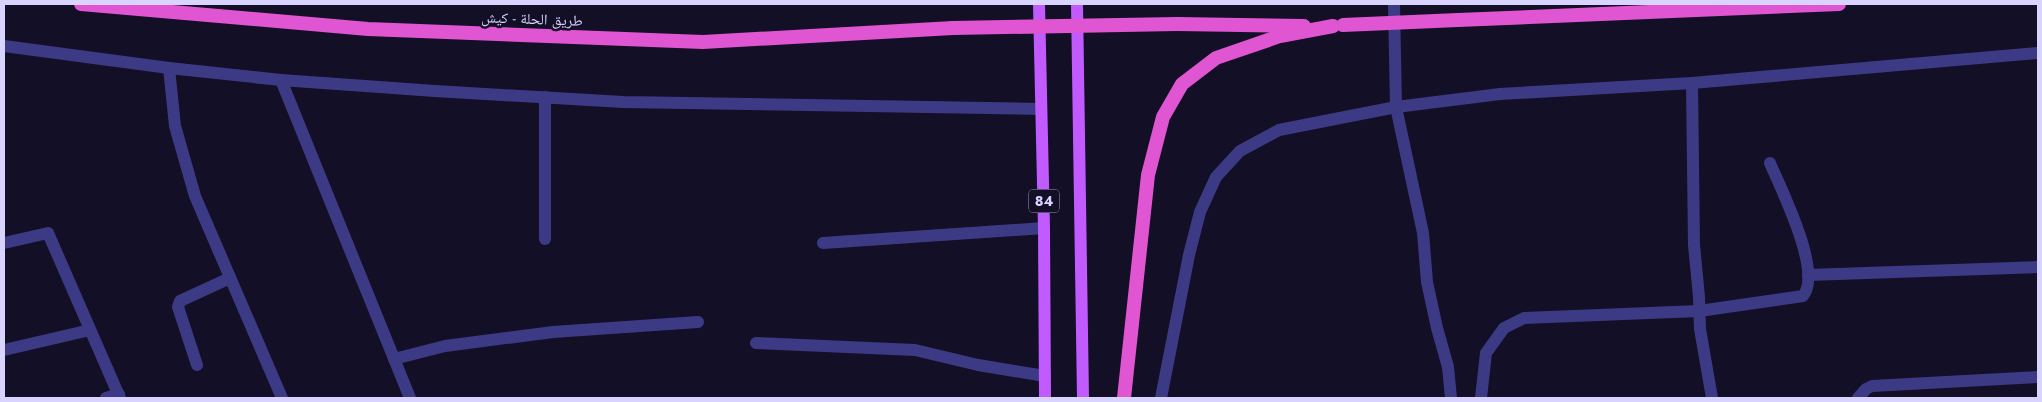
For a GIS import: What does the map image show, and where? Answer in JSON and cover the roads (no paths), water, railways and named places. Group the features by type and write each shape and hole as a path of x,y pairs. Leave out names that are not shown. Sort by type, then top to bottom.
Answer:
{"highway":[{"name":"طريق الحلة - كيش","path":"82,4 368,29 703,42 953,28 1177,24 1338,26"},
{"path":"1124,398 1148,175 1163,117 1182,84 1216,58 1280,36 1338,26 1838,4"}],"main road":[{"name":"84","path":"1039,4 1044,228 1045,398"},
{"path":"1077,4 1083,398"}],"street":[{"path":"1394,4 1396,108 1422,233 1427,282 1448,367 1450,398"},
{"path":"4,46 169,68 281,80 623,102 1041,109"},
{"path":"1161,398 1189,255 1200,212 1216,177 1240,151 1279,130 1396,108 1500,94 1692,83 2038,52"},
{"path":"169,68 176,126 195,196 282,398"},
{"path":"281,80 410,398"},
{"path":"1692,83 1694,245 1701,341 1712,398"},
{"path":"545,97 545,239"},
{"path":"1481,398 1486,352 1504,328 1524,318 1699,312 1803,296 1808,291 1810,282 1800,233 1770,163"},
{"path":"823,244 1044,228"},
{"path":"4,242 48,233 90,330 115,397"},
{"path":"1808,275 2038,268"},
{"path":"197,365 178,307 180,301 230,278"},
{"path":"394,359 445,346 553,332 698,322"},
{"path":"4,350 90,330"},
{"path":"756,344 915,350 978,365 1045,376"},
{"path":"1858,398 1866,389 1872,386 2038,377"}]}
